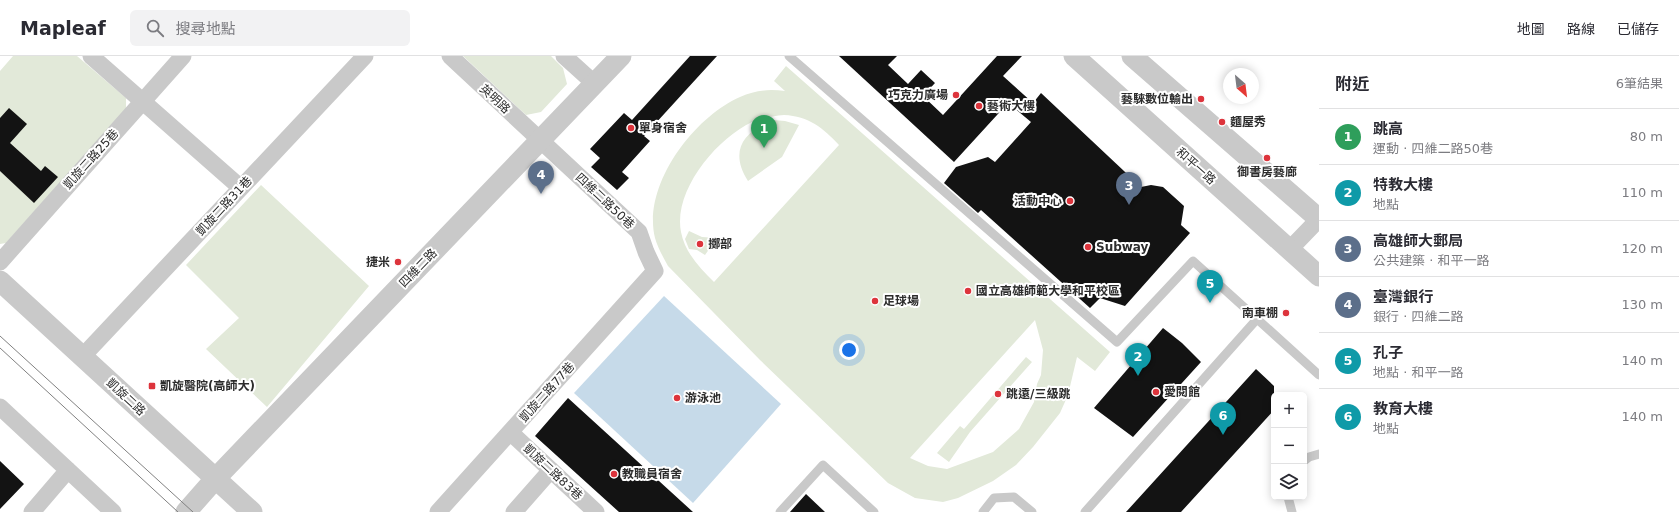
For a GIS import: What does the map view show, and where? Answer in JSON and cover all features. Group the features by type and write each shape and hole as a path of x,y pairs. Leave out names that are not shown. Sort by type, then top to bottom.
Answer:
{"street":[{"path":"91,56 241,188"},
{"name":"凱旋二路25巷","path":"0,262 183,56"},
{"name":"凱旋二路31巷","path":"82,357 366,56"},
{"name":"英明路","path":"450,56 540,141"},
{"path":"564,56 595,84"},
{"name":"四維二路","path":"186,512 215,479 621,56"},
{"name":"和平一路","path":"1074,56 1319,276"},
{"path":"1132,56 1319,219 1290,249"},
{"name":"四維二路50巷","path":"540,141 639,232 655,271"},
{"name":"凱旋二路77巷","path":"438,512 655,271"},
{"name":"凱旋二路","path":"0,281 252,512"},
{"path":"0,406 113,512"},
{"name":"凱旋二路83巷","path":"510,432 596,512"},
{"path":"32,512 68,470"},
{"path":"514,512 551,470"}],"lane":[{"path":"789,56 1117,342 1193,261 1319,375"},
{"path":"1085,512 1257,319"},
{"path":"1307,459 1319,454"},
{"path":"780,512 823,465 874,512"},
{"path":"983,512 994,498 1014,497 1032,512"},
{"path":"1289,500 1292,512"}],"green space":[{"path":"13,56 77,56 126,98 126,109 6,243 0,244 0,71"},
{"path":"463,56 551,56 563,68 567,84 541,112 526,115"},
{"name":"足球場","path":"786,66 1110,352 1095,371 1077,357 1068,395 1060,413 1033,447 1016,465 993,481 958,498 943,502 915,498 888,483 760,360 666,263 655,238 653,218 656,196 664,175 675,155 689,136 705,120 740,97 757,91 785,91 774,81","holes":["784,115 808,120 821,128 839,145 714,282 698,266 686,247 681,232 680,216 690,184 712,153 738,130 752,122 768,117","1035,320 1043,350 1041,375 1037,384 1034,402 1019,429 993,452 947,469 928,466 910,458"]},
{"path":"773,120 785,121 799,125 782,157 748,181 742,170 740,160 742,144 754,130"},
{"path":"261,185 369,286 267,407 206,349 239,318 186,265"},
{"name":"擲部","path":"689,231 702,237 717,238 705,255 697,250 689,249 685,239"},
{"name":"跳遠/三級跳","path":"1026,357 1032,362 970,432 949,462 937,453 960,426 964,429"}],"water":[{"name":"游泳池","path":"664,296 781,404 693,503 574,393"}],"building":[{"name":"單身宿舍","path":"690,56 717,56 644,136 650,141 622,172 629,178 617,190 591,167 600,158 590,149 624,113 632,120"},
{"name":"活動中心","path":"839,56 897,56 888,65 908,84 921,70 935,83 923,96 943,115 997,56 1022,56 1003,76 1033,103 1041,93 1141,187 1151,185 1163,187 1184,206 1181,225 1190,233 1125,306 1100,298 1090,308 981,210 978,213 944,183 956,167 988,157 995,162 1031,122 1008,103 954,162"},
{"path":"9,108 27,124 10,143 41,171 45,166 58,177 34,203 0,171 0,118"},
{"path":"1163,328 1182,343 1201,362 1133,437 1094,408"},
{"path":"1256,369 1274,386 1274,392 1271,392 1271,413 1181,512 1126,512"},
{"name":"教職員宿舍","path":"568,398 693,512 619,512 535,436"},
{"path":"0,461 24,484 0,509"},
{"path":"806,494 825,512 790,512"}],"tram line":[{"path":"0,336 193,512"},
{"path":"0,348 178,512"}],"place":[{"name":"巧克力廣場","path":"956,95"},
{"name":"藝騋數位輸出","path":"1201,99"},
{"name":"藝術大樓","path":"979,106"},
{"name":"麵屋秀","path":"1222,122"},
{"name":"單身宿舍","path":"631,128"},
{"name":"跳高","path":"764,148"},
{"name":"御書房藝廊","path":"1267,158"},
{"name":"臺灣銀行","path":"541,194"},
{"name":"活動中心","path":"1070,201"},
{"name":"高雄師大郵局","path":"1129,205"},
{"name":"擲部","path":"700,244"},
{"name":"Subway","path":"1088,247"},
{"name":"捷米","path":"398,262"},
{"name":"國立高雄師範大學和平校區","path":"968,291"},
{"name":"足球場","path":"875,301"},
{"name":"孔子","path":"1210,303"},
{"name":"南車棚","path":"1286,313"},
{"name":"特教大樓","path":"1138,376"},
{"name":"凱旋醫院(高師大)","path":"152,386"},
{"name":"愛閱館","path":"1156,392"},
{"name":"跳遠/三級跳","path":"998,394"},
{"name":"游泳池","path":"677,398"},
{"name":"教育大樓","path":"1223,435"},
{"name":"教職員宿舍","path":"614,474"}]}
